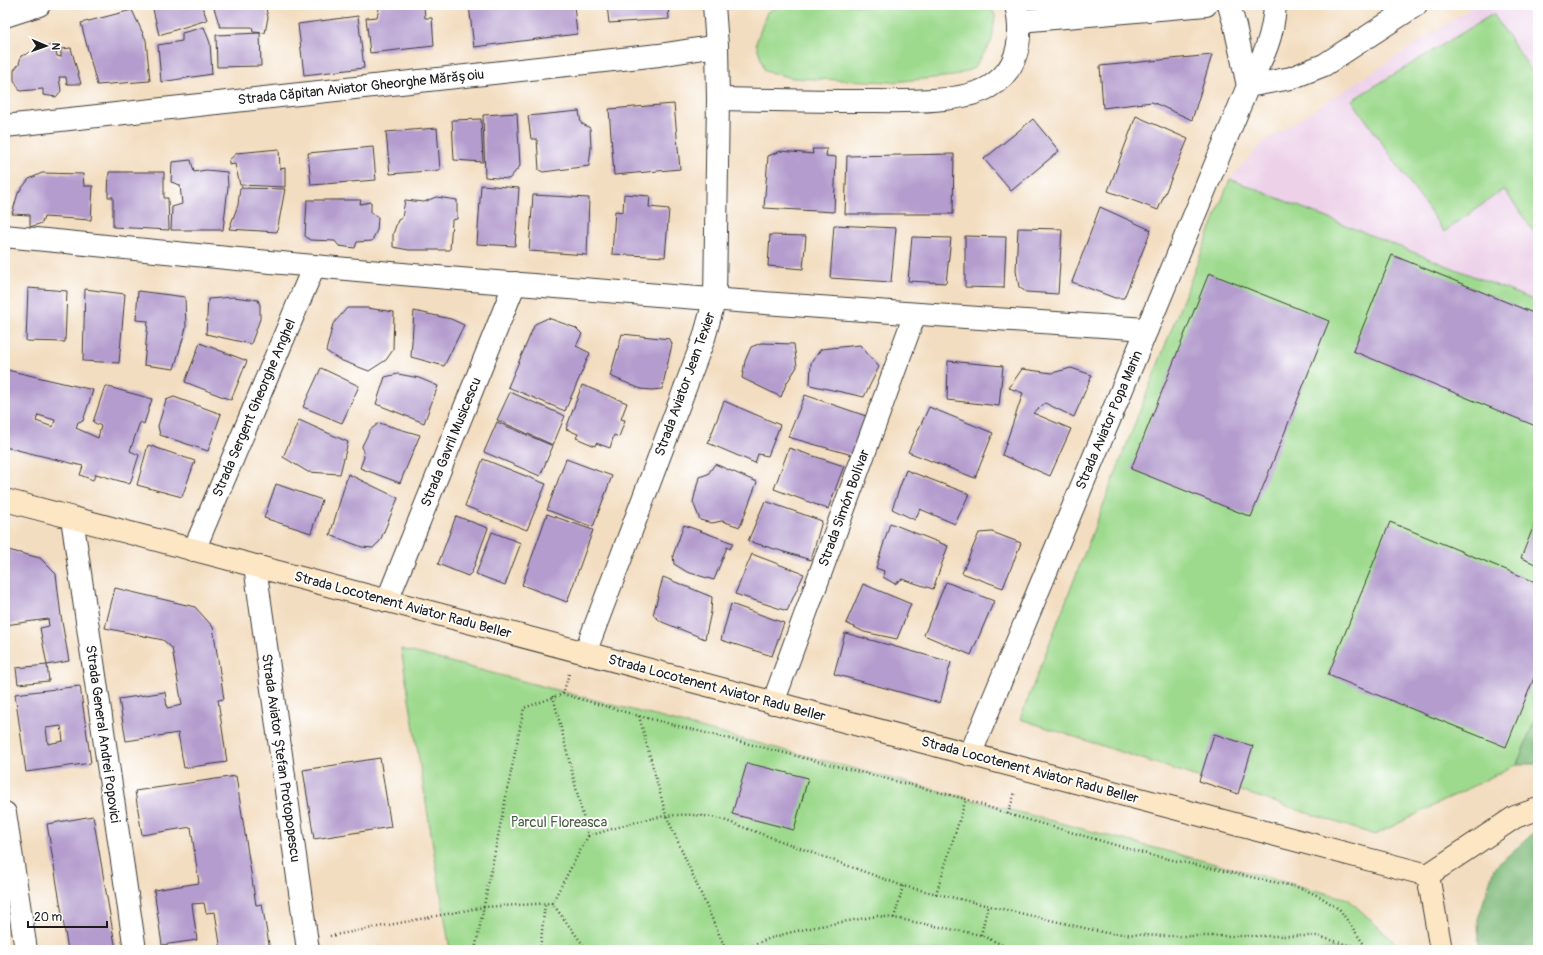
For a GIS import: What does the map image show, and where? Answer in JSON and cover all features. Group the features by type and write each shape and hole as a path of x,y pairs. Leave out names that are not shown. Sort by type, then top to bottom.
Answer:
{"street":[{"path":"5,16 39,5"},
{"name":"Strada Aviator Jean Texier","path":"585,654 704,338 715,298 718,99 717,46 714,5"},
{"path":"718,99 903,100 953,98 972,94 989,87 1007,72 1018,50 1018,13 1206,5"},
{"path":"1228,5 1235,26 1248,86 1291,78 1324,65 1416,5"},
{"name":"Strada Aviator Popa Marin","path":"970,755 1248,86 1268,49 1274,24 1275,5"},
{"name":"Strada Căpitan Aviator Gheorghe Mărășoiu","path":"5,126 651,56 717,46"},
{"path":"5,236 314,266 515,283 915,314 1147,329"},
{"name":"Strada Sergent Gheorghe Anghel","path":"194,550 314,266"},
{"name":"Strada Gavril Musicescu","path":"387,601 515,283"},
{"name":"Strada Simón Bolívar","path":"773,703 915,314"},
{"name":"Strada Locotenent Aviator Radu Beller","path":"5,500 1428,875"},
{"name":"Strada General Andrei Popovici","path":"72,518 135,950"},
{"name":"Strada Aviator Ștefan Protopopescu","path":"255,566 307,945"},
{"path":"1441,950 1428,875 1515,817 1538,808"},
{"path":"5,813 26,950"}],"path":[{"path":"475,950 524,708 553,696 563,694 639,716 966,799 1008,814 1150,855 1301,888 1321,897 1340,910 1366,950"},
{"path":"552,904 588,836 553,696"},
{"path":"639,716 666,814 726,950"},
{"path":"936,894 966,799"},
{"path":"588,836 666,814 705,815 721,819 903,886 1106,932 1163,936 1317,936 1366,950"},
{"path":"894,918 903,886"},
{"path":"540,950 545,904"},
{"path":"307,945 484,907 552,904"},
{"path":"552,904 587,950"},
{"path":"981,935 988,906"},
{"path":"746,950 751,946 772,937 877,916 981,935 1013,950"}],"shaded area":[{"path":"1476,5 1538,5 1538,302 1230,179 1261,144"}],"green space":[{"path":"783,5 990,5 995,15 992,41 974,68 954,76 893,82 792,78 765,71 756,43 767,12"},
{"path":"1493,14 1538,80 1538,238 1504,189 1444,232 1352,100"},
{"path":"1230,179 1538,302 1538,713 1517,764 1375,835 1020,719"},
{"name":"Parcul Floreasca","path":"401,649 1348,899 1403,950 450,950"},
{"path":"1538,713 1538,764 1517,764"},
{"path":"1538,829 1538,950 1479,950 1478,919 1494,868"}],"building":[{"path":"152,5 202,5 207,20 159,35"},
{"path":"213,5 265,5 268,17 265,33 253,32 252,27 220,27"},
{"path":"380,5 424,5 425,18 432,18 434,46 370,53 366,18 377,17"},
{"path":"469,5 574,5 577,34 474,47"},
{"path":"607,5 668,5 669,19 609,23"},
{"path":"132,10 146,40 150,81 97,85 81,23"},
{"path":"358,16 364,68 304,75 298,24"},
{"path":"204,27 210,43 212,74 161,82 158,45 182,41 182,33"},
{"path":"260,33 261,66 217,67 216,35"},
{"path":"54,44 57,56 61,57 61,49 71,48 81,84 67,84 66,77 59,77 61,91 56,97 43,95 43,89 20,91 14,80 14,70 19,64 21,56"},
{"path":"1212,55 1192,120 1152,102 1103,108 1100,66"},
{"path":"674,104 680,169 614,175 609,109"},
{"path":"579,111 581,123 590,128 591,148 589,166 543,172 539,170 537,139 531,139 528,116"},
{"path":"517,113 520,166 509,179 485,177 483,115"},
{"path":"1136,116 1188,139 1158,210 1108,191"},
{"path":"481,119 483,162 454,160 452,120"},
{"path":"1033,119 1059,151 1011,191 984,159"},
{"path":"437,128 440,170 390,174 386,132"},
{"path":"373,147 376,180 311,185 308,153"},
{"path":"279,149 280,169 285,168 285,187 240,185 235,164 229,165 229,160 237,153"},
{"path":"812,149 827,149 826,156 836,157 834,212 764,208 768,156 781,151 813,154"},
{"path":"954,154 953,214 845,214 847,156"},
{"path":"191,160 194,172 206,170 227,172 228,187 223,230 171,230 172,207 182,204 180,185 171,182 172,162"},
{"path":"109,172 164,172 164,198 168,198 169,230 113,227 113,197 108,197"},
{"path":"42,173 83,174 84,186 93,186 91,220 44,217 42,223 30,227 30,215 12,214 18,193 29,179"},
{"path":"481,185 519,188 515,246 477,244"},
{"path":"240,188 285,189 277,232 229,229 238,205"},
{"path":"624,194 650,196 649,207 669,209 665,257 612,254 615,211 623,212"},
{"path":"533,195 589,198 587,255 529,251"},
{"path":"436,197 457,200 457,219 452,220 450,250 409,250 393,247 393,234 398,220 402,218 405,200 424,202"},
{"path":"307,200 361,200 360,204 371,202 371,213 378,217 377,230 372,241 357,242 355,248 339,246 335,241 310,240 305,236"},
{"path":"1100,207 1151,230 1124,298 1115,298 1072,282"},
{"path":"834,225 896,228 891,282 830,278"},
{"path":"1018,228 1062,229 1058,294 1026,292 1019,287 1016,271"},
{"path":"770,235 806,236 803,269 768,266"},
{"path":"965,236 1006,237 1004,288 965,287"},
{"path":"912,237 951,238 946,283 908,281"},
{"path":"1392,255 1538,315 1538,427 1353,351"},
{"path":"1209,273 1329,321 1251,517 1131,469"},
{"path":"28,288 67,291 65,342 26,341"},
{"path":"85,289 125,294 119,363 83,361"},
{"path":"138,291 185,297 186,328 174,369 144,365 148,321 136,320"},
{"path":"233,297 258,300 260,305 260,319 251,344 206,334 208,299"},
{"path":"347,308 367,308 394,312 393,350 386,360 369,371 340,360 326,351 333,324"},
{"path":"414,311 451,319 464,325 444,366 411,357"},
{"path":"548,318 576,328 582,334 576,346 590,353 565,411 508,387 535,324"},
{"path":"622,334 670,339 672,344 662,389 641,389 610,376"},
{"path":"200,343 247,361 231,400 185,382"},
{"path":"761,343 794,344 797,367 786,384 781,397 742,378 745,361 751,347"},
{"path":"860,345 879,367 864,397 810,385 811,363 821,349"},
{"path":"948,361 1003,366 999,406 947,400"},
{"path":"321,368 359,386 342,423 303,407"},
{"path":"1071,368 1092,375 1074,417 1045,403 1033,413 1071,429 1050,476 1002,455 1023,393 1009,388 1022,369 1052,373"},
{"path":"7,370 93,390 83,421 78,422 76,428 98,438 101,426 93,422 105,386 152,399 144,424 140,422 130,451 139,455 130,484 96,474 93,480 80,475 83,466 5,447 5,378","holes":["38,415 55,420 53,427 36,421"]},
{"path":"398,374 419,378 438,386 424,423 376,404 385,377"},
{"path":"582,385 627,403 621,419 625,420 619,437 614,435 610,448 596,443 595,446 576,438 578,434 566,429"},
{"path":"510,392 565,416 553,445 497,420"},
{"path":"805,395 866,416 852,455 788,437"},
{"path":"174,397 221,414 208,451 160,435 158,426 166,400"},
{"path":"724,401 780,425 768,456 758,454 755,463 708,443"},
{"path":"929,407 993,433 975,478 908,452"},
{"path":"299,420 348,442 340,474 308,472 283,457"},
{"path":"497,422 553,446 540,476 484,452"},
{"path":"379,423 420,435 400,483 360,468 364,457 362,446 370,430"},
{"path":"148,445 195,461 182,497 137,485"},
{"path":"789,448 844,466 828,509 774,489"},
{"path":"483,459 546,484 527,530 465,506"},
{"path":"566,459 612,476 593,527 547,510"},
{"path":"715,464 757,482 740,527 722,521 712,523 700,520 693,502 699,477 708,474"},
{"path":"906,470 969,494 955,524 920,509 915,520 892,509"},
{"path":"348,474 398,498 380,541 373,548 362,547 330,535"},
{"path":"276,484 322,500 311,533 264,518"},
{"path":"765,501 822,521 811,560 748,541"},
{"path":"547,514 593,530 567,602 522,585"},
{"path":"1538,515 1538,565 1521,558"},
{"path":"456,516 488,528 472,572 468,576 438,564"},
{"path":"1390,522 1538,583 1538,668 1506,747 1328,675"},
{"path":"890,523 948,546 933,589 902,579 895,584 883,577 884,571 876,568"},
{"path":"684,525 733,543 730,549 727,547 714,580 687,572 674,564 673,555"},
{"path":"492,532 521,543 505,585 476,574"},
{"path":"992,532 1021,543 1003,588 962,573 979,533"},
{"path":"8,550 40,558 56,574 61,616 69,661 47,665 40,628 49,626 48,619 5,625 5,552"},
{"path":"752,554 804,574 787,611 735,594"},
{"path":"663,577 712,597 711,612 705,639 662,622 653,615"},
{"path":"946,582 994,601 971,655 924,635"},
{"path":"863,584 911,604 897,639 864,632 846,623"},
{"path":"115,588 195,607 213,627 224,699 218,700 227,762 184,768 178,733 126,741 119,699 165,692 167,708 182,705 172,648 163,640 105,628"},
{"path":"731,604 784,623 772,656 721,640"},
{"path":"845,633 951,662 940,703 834,674"},
{"path":"47,665 49,681 18,684 16,668"},
{"path":"80,686 91,763 26,772 15,694","holes":["61,726 63,741 48,744 46,728"]},
{"path":"1214,734 1253,746 1238,794 1199,781"},
{"path":"380,758 391,827 314,839 303,770"},
{"path":"747,763 808,778 794,830 732,814"},
{"path":"236,776 256,905 262,904 270,950 221,950 215,912 206,913 204,903 192,904 197,940 162,945 154,890 199,883 191,827 142,835 135,791"},
{"path":"93,816 116,950 68,950 47,824"}]}
